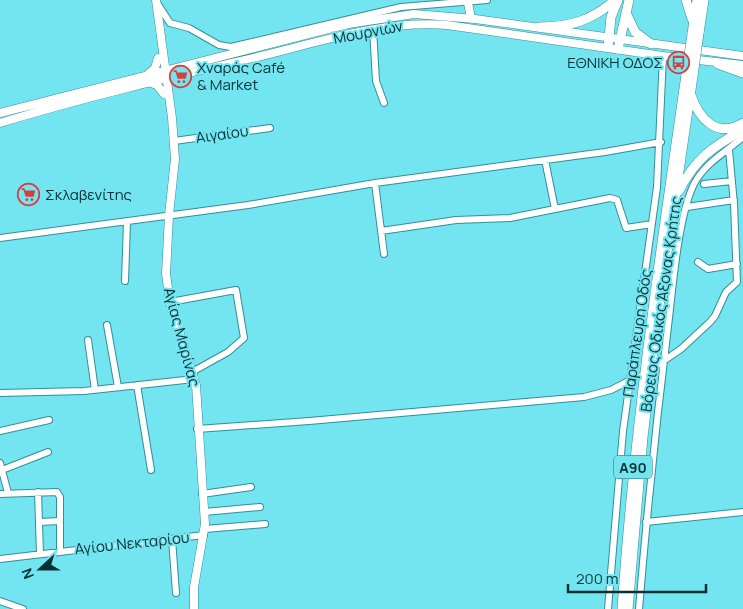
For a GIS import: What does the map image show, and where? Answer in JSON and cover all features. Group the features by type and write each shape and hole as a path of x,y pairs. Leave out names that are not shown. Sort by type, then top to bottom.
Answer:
{"highway":[{"path":"539,27 565,26 580,23 596,15 616,0"},
{"path":"608,43 616,0"},
{"path":"619,44 629,0"},
{"path":"686,0 693,23"},
{"name":"Βόρειος Οδικός Άξονας Κρήτης","path":"695,34 693,23 697,0"},
{"name":"Βόρειος Οδικός Άξονας Κρήτης","path":"622,609 628,524 650,325 695,34 704,0"},
{"path":"626,13 634,32 651,44"},
{"path":"718,64 743,73"},
{"name":"Βόρειος Οδικός Άξονας Κρήτης","path":"628,609 643,436 691,93 689,76"},
{"path":"691,93 697,111 709,124 725,130 743,123"},
{"path":"675,197 697,161 718,144 743,130"}],"main road":[{"name":"Αγίας Μαρίνας","path":"155,1 160,58 174,141 174,181 169,215 166,264 170,302 193,375 204,512 204,532 195,578 194,609"},
{"path":"465,2 471,18"},
{"path":"0,113 147,79 382,18 414,14 471,18 539,27 608,43 651,44 743,56"},
{"name":"Μουρνιών","path":"179,71 373,29 413,24 447,24 608,43"},
{"path":"619,44 663,56 718,64 743,65"},
{"path":"0,123 147,79 160,58 179,71"},
{"path":"147,79 166,94 170,83 179,71"}],"street":[{"path":"155,1 170,23 190,28 219,45 232,47 400,7 487,0"},
{"path":"373,29 376,80 384,103"},
{"name":"Παράπλευρη Οδός","path":"608,609 623,431 652,224 661,142 663,56"},
{"name":"Αιγαίου","path":"174,141 270,128"},
{"name":"Παράπλευρη Οδός","path":"639,609 646,522 672,289 687,207 693,185 701,172 743,137"},
{"path":"0,238 248,206 375,183 661,142"},
{"path":"656,366 681,349 715,316 725,294 737,284 734,200 729,150"},
{"path":"545,160 555,209"},
{"path":"704,184 732,181"},
{"path":"375,183 384,254"},
{"path":"381,231 456,220 500,220 603,198 614,199 619,204 626,228 652,224"},
{"path":"687,207 734,200"},
{"path":"125,281 127,222"},
{"path":"698,262 708,269 737,264"},
{"path":"0,393 95,390 193,375 228,352 244,338 236,290 170,302"},
{"path":"107,325 118,387"},
{"path":"88,340 95,390"},
{"path":"197,429 309,422 584,397 611,390 638,376"},
{"path":"137,385 151,470"},
{"path":"0,431 49,420"},
{"path":"2,470 48,452"},
{"path":"0,463 8,493"},
{"path":"202,494 251,487"},
{"path":"38,492 40,554"},
{"path":"0,494 38,492 55,492 59,494 60,551"},
{"path":"204,512 260,507"},
{"path":"646,522 743,512"},
{"path":"39,522 60,521"},
{"name":"Αγίου Νεκταρίου","path":"0,559 172,539 204,532 265,524"},
{"path":"172,539 176,592"},
{"path":"0,601 23,609"}],"place":[{"name":"ΕΘΝΙΚΗ ΟΔΟΣ","path":"679,62"},
{"name":"Χναράς Café & Market","path":"181,76"},
{"name":"Σκλαβενίτης","path":"29,194"}]}
